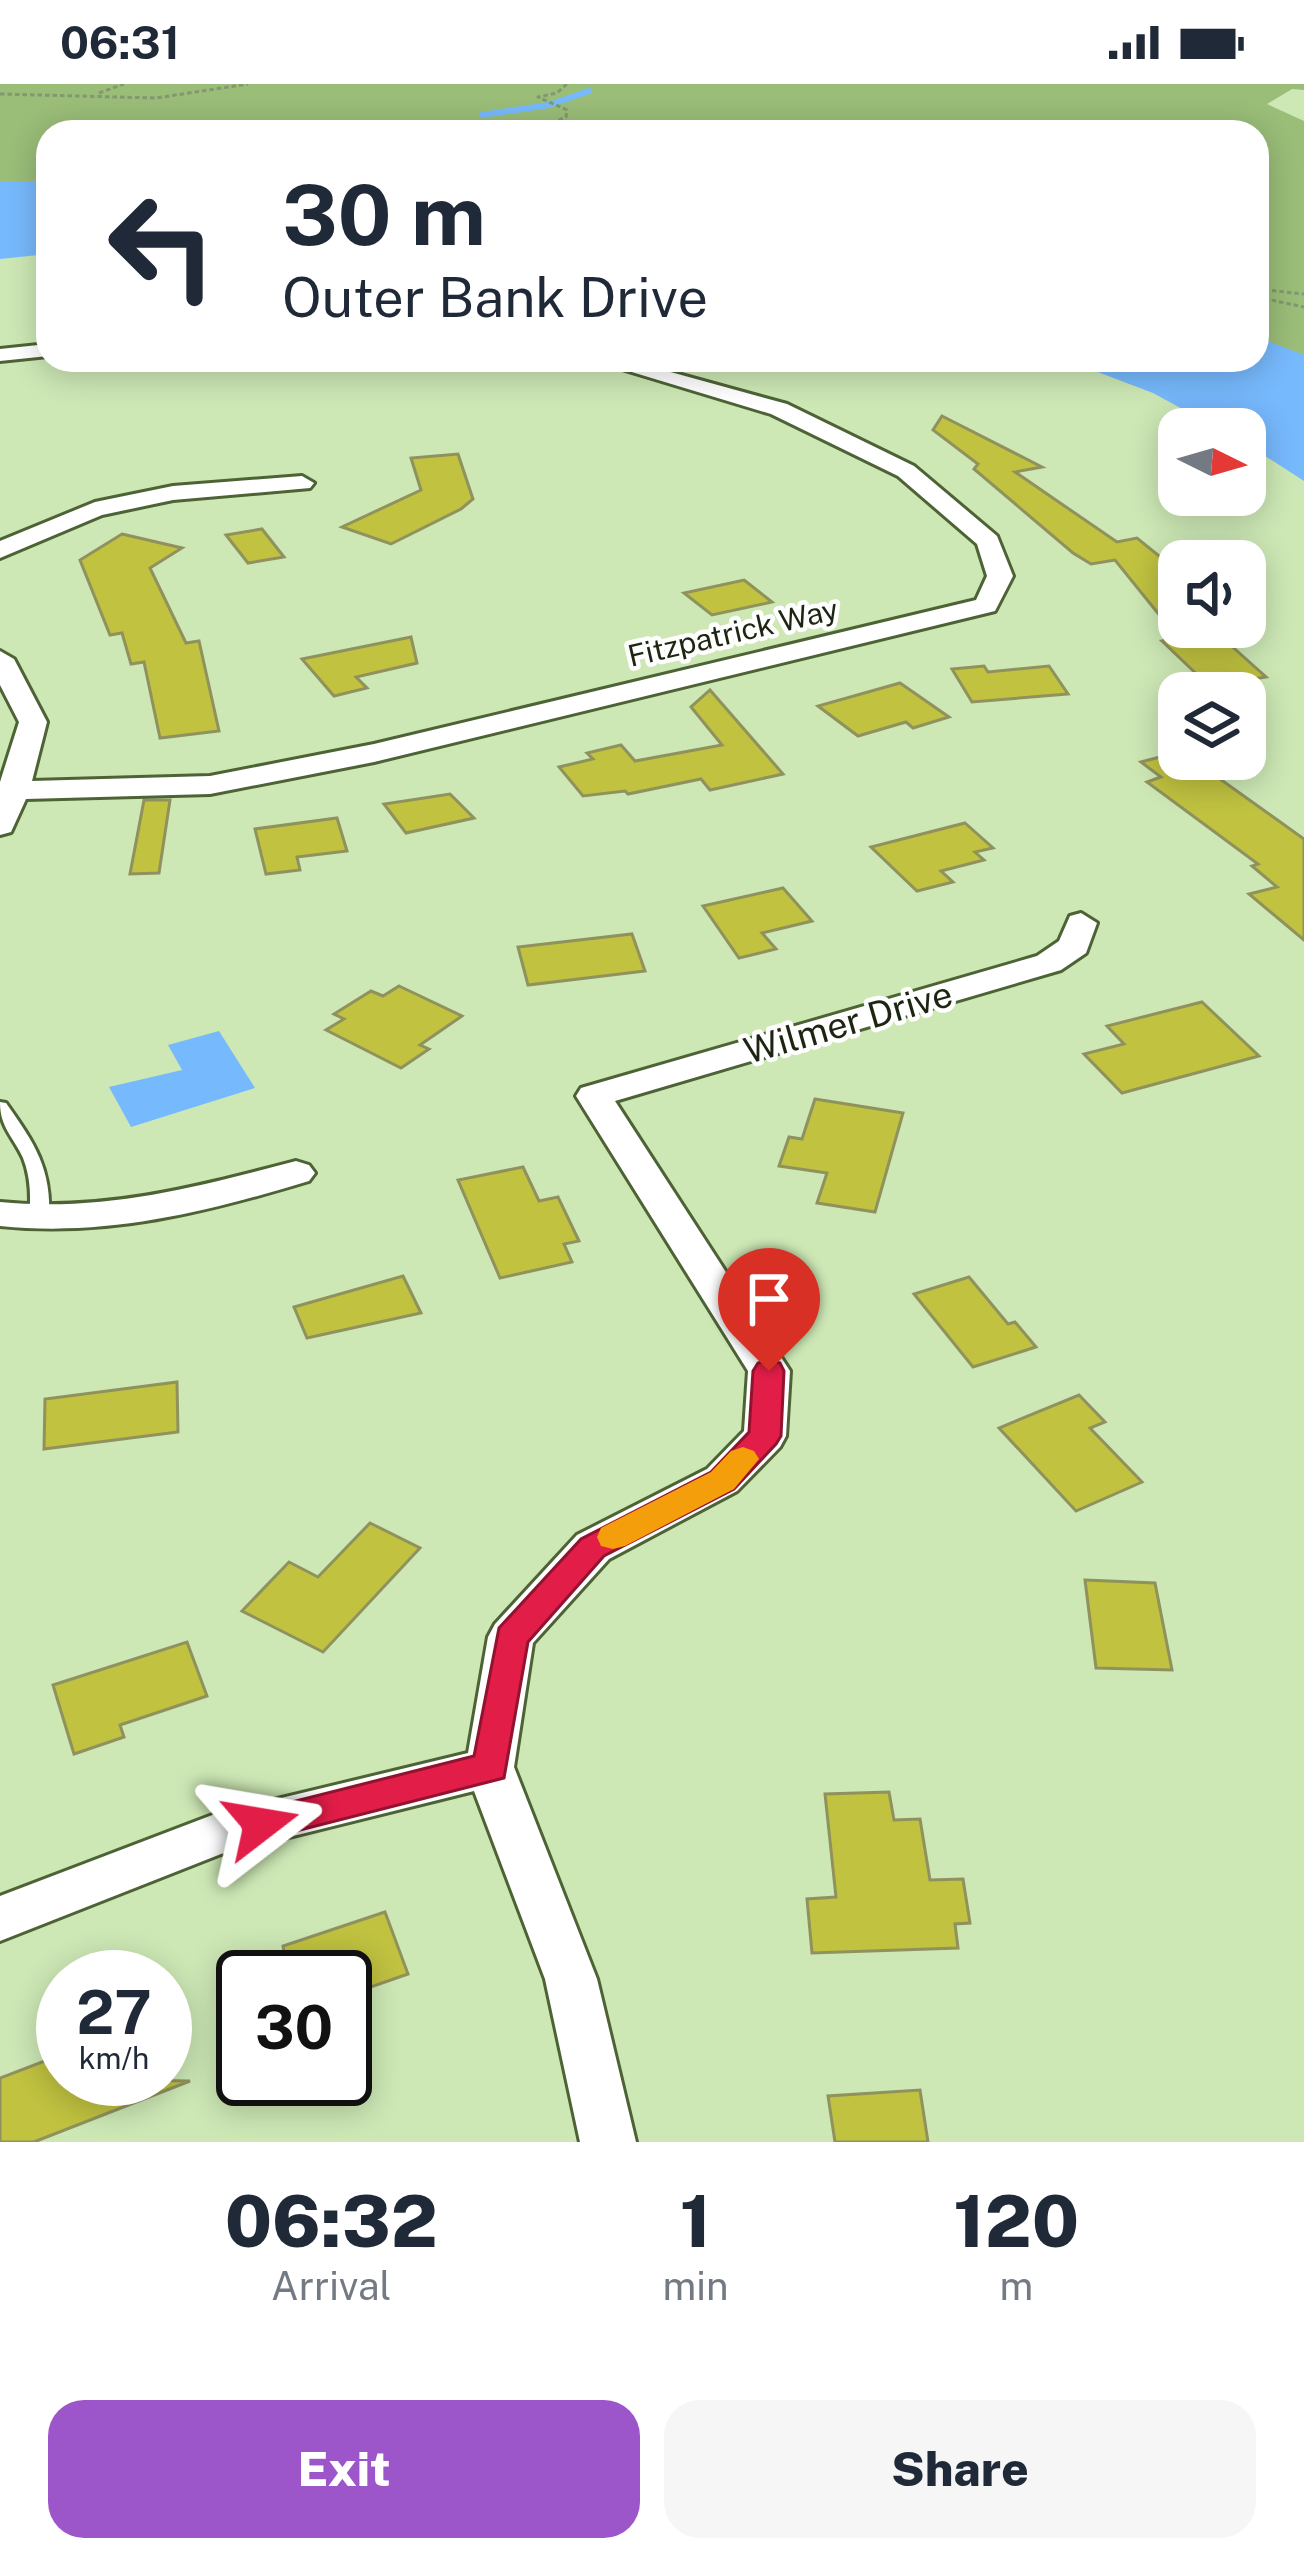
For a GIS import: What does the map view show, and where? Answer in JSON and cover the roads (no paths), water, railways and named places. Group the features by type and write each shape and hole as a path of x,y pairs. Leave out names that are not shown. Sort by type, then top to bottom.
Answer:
{"street":[{"path":"0,355 36,351"},
{"name":"Fitzpatrick Way","path":"8,791 210,784 374,753 986,605 1000,576 988,541 906,471 778,409 646,372"},
{"path":"0,550 95,509 173,493 302,482"},
{"path":"0,659 33,722 0,826"},
{"name":"Wilmer Drive","path":"490,1767 511,1637 592,1547 722,1480 765,1436 769,1371 594,1096 1049,963 1074,946 1082,923"},
{"path":"0,1214 39,1220 102,1220 173,1210 296,1173"},
{"path":"0,1919 215,1835 490,1767 571,1979 608,2142"}],"lane":[{"path":"0,1107 34,1156 42,1188 39,1220"}],"water":[{"path":"0,181 36,181 36,255 0,259"},
{"path":"1269,342 1304,355 1304,481 1266,457 1266,408 1180,408 1098,372 1269,372"},
{"path":"219,1031 255,1088 131,1127 109,1087 182,1070 168,1045"}],"waterway":[{"path":"482,115 549,105 589,91"}]}
